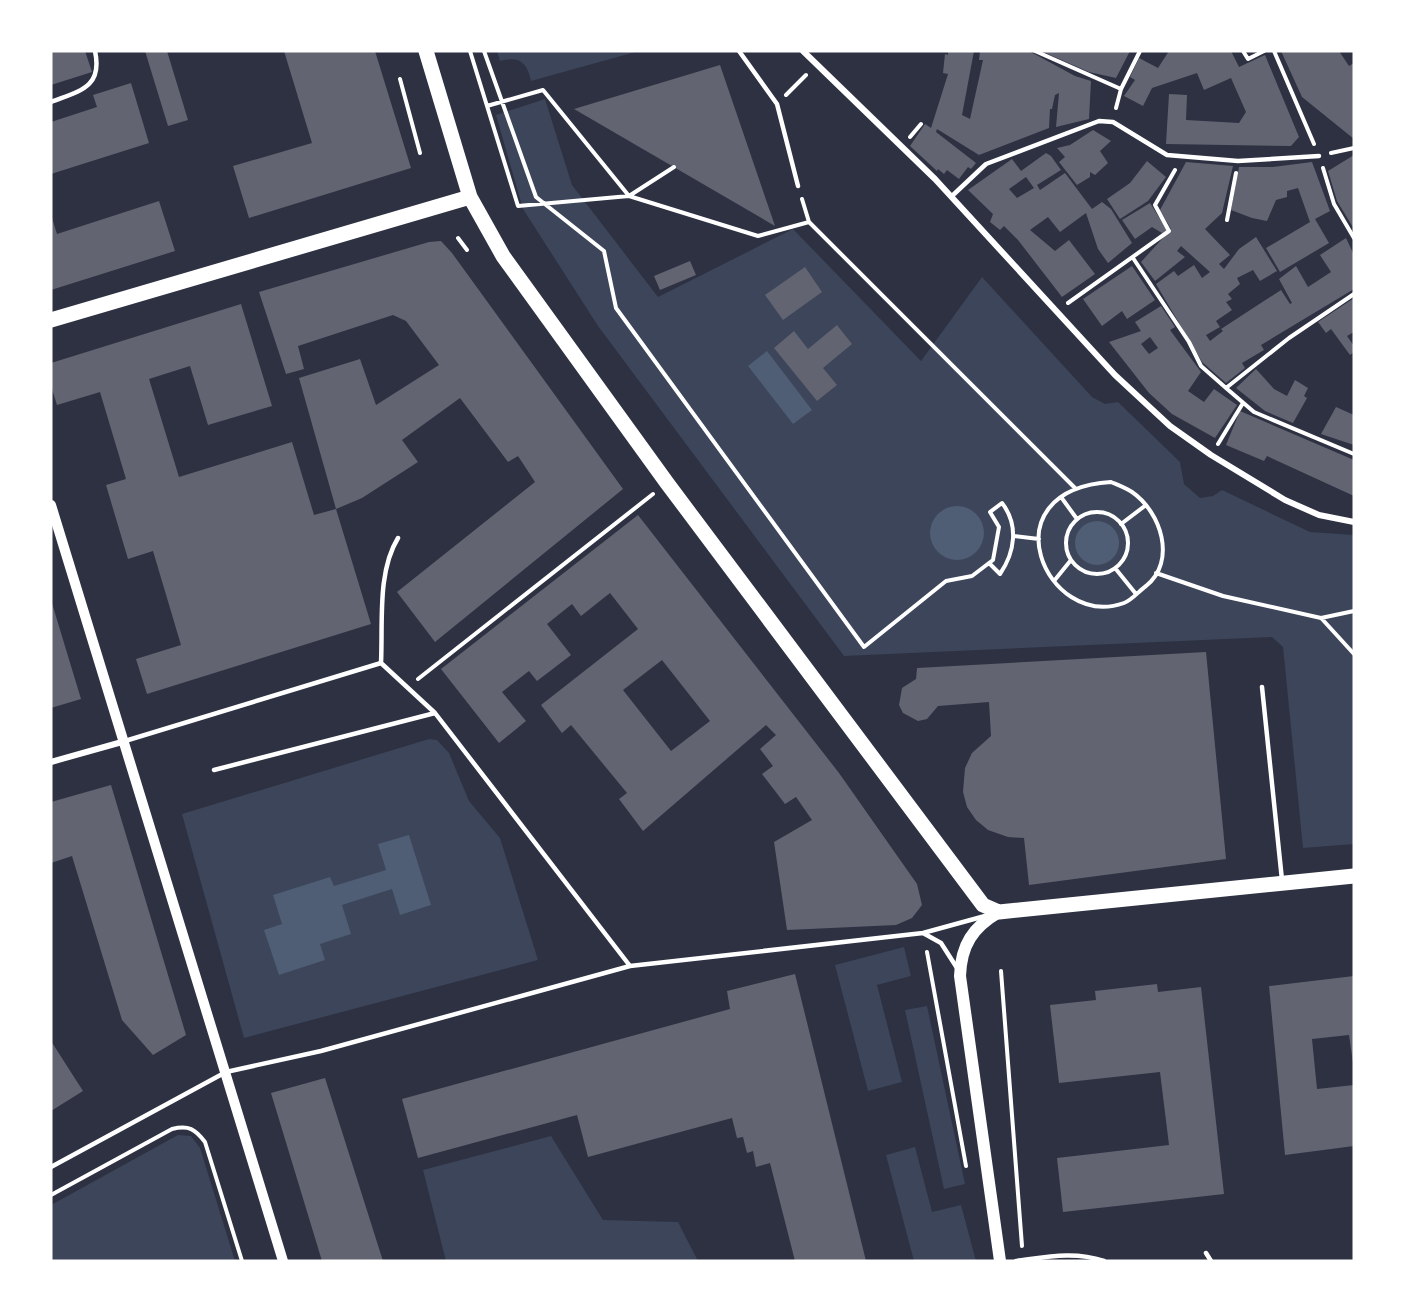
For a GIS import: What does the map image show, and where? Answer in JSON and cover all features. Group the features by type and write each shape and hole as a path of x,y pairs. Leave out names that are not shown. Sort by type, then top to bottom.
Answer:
{"main road":[{"path":"426,51 470,198 486,229 515,274 667,483 978,900 990,910 999,912 1354,876"},
{"path":"51,320 470,198"},
{"path":"999,912 980,924 969,937 962,953 960,976 1000,1261"}],"street":[{"path":"802,51 951,196 1144,404 1211,455 1285,500 1319,515 1354,522"},
{"path":"51,505 283,1261"},
{"path":"51,762 122,742"}],"lane":[{"path":"51,102 86,88 95,80 98,64 95,51"},
{"path":"739,51 777,104 798,186"},
{"path":"951,196 986,164 1004,155 1089,124 1113,122 1167,155 1238,161 1319,156"},
{"path":"381,663 386,570 389,553 398,538"},
{"path":"381,663 435,713 630,966"},
{"path":"122,742 381,663"},
{"path":"1262,687 1283,883"},
{"path":"214,770 435,713"},
{"path":"51,1167 226,1072 321,1051 630,966 922,933 999,912"},
{"path":"922,933 940,943 951,956 960,976"},
{"path":"1206,1253 1211,1261"},
{"path":"1016,1261 1066,1254 1086,1255 1104,1261"}],"path":[{"path":"470,51 518,206 629,196 758,236 809,222"},
{"path":"484,51 536,197 604,251 616,308 864,647 946,581 972,576 989,563 993,560 999,539 999,527 990,512 1002,503 1011,515 1014,536 1009,560 1000,574 989,563"},
{"path":"1035,51 1120,88"},
{"path":"1113,122 1120,88 1140,51"},
{"path":"1243,51 1248,59 1264,51"},
{"path":"1274,51 1319,156 1334,204 1354,238"},
{"path":"777,104 816,65"},
{"path":"400,79 420,153"},
{"path":"487,106 543,90 629,196"},
{"path":"1319,156 1354,148"},
{"path":"1057,311 1169,231 1155,205 1183,157"},
{"path":"1227,220 1238,161"},
{"path":"629,196 674,167"},
{"path":"798,186 809,222 1075,488"},
{"path":"458,238 467,250"},
{"path":"1133,258 1189,342 1201,366 1254,412 1354,454"},
{"path":"1226,388 1289,338 1354,294"},
{"path":"1211,455 1243,403"},
{"path":"1111,482 1132,492 1146,505 1160,526 1163,548 1162,563 1150,582 1126,602 1101,608 1079,602 1054,581 1042,562 1039,539 1043,514 1061,497 1075,488 1111,482"},
{"path":"408,687 667,483"},
{"path":"1061,497 1077,519"},
{"path":"1121,524 1146,505"},
{"path":"1097,512 1107,514 1121,524 1127,536 1128,546 1125,556 1115,568 1101,574 1091,574 1082,571 1071,560 1066,546 1067,536 1077,519 1097,512"},
{"path":"1014,536 1039,539"},
{"path":"1054,581 1071,560"},
{"path":"1115,568 1136,594"},
{"path":"1156,573 1223,596 1321,618 1354,611"},
{"path":"1321,618 1354,654"},
{"path":"927,950 968,1177"},
{"path":"1001,971 1023,1260"},
{"path":"51,1195 172,1129 185,1126 196,1131 205,1142 242,1261"}],"shaded area":[{"path":"497,51 639,51 531,81 527,69 521,62 512,59 500,61"},
{"path":"545,99 572,185 658,297 793,229 921,361 982,277 1092,397 1105,404 1118,402 1180,462 1184,484 1200,498 1213,496 1222,490 1310,532 1354,535 1354,844 1303,848 1283,647 1272,637 844,656 598,326 523,209 496,115"},
{"path":"767,351 812,410 793,424 748,366"},
{"path":"952,506 962,506 972,510 980,518 984,533 980,548 972,556 962,560 952,560 942,556 934,548 930,538 930,528 934,518 942,510"},
{"path":"1097,521 1106,522 1113,527 1118,534 1118,552 1113,559 1106,564 1097,565 1088,564 1081,559 1076,552 1075,543 1076,534 1081,527 1088,522"},
{"path":"429,739 437,740 449,753 469,801 500,838 538,960 244,1038 182,814"},
{"path":"409,835 431,905 400,915 392,889 342,905 351,934 320,944 325,960 279,975 264,930 282,924 273,895 330,877 334,886 386,870 378,844"},
{"path":"904,947 911,976 877,985 902,1082 868,1091 835,965"},
{"path":"927,1006 965,1184 944,1189 905,1010"},
{"path":"178,1135 191,1136 200,1148 235,1261 51,1261 51,1205"},
{"path":"551,1136 603,1220 678,1222 698,1261 446,1261 423,1170"},
{"path":"915,1147 932,1212 961,1205 976,1261 914,1261 886,1155"}],"building":[{"path":"51,51 85,51 92,72 51,85"},
{"path":"145,51 167,51 188,120 168,126"},
{"path":"284,51 375,51 411,168 249,218 233,166 312,143"},
{"path":"948,51 974,51 962,115 970,119 983,60 979,60 980,51 1029,51 1075,76 1091,81 1089,119 1056,127 1059,93 1055,95 1052,109 1050,109 1049,128 979,155 937,129 936,132 976,163 971,169 968,167 959,179 947,170 944,174 938,169 937,171 910,146 925,124 931,128 948,74 943,73 945,54 948,55"},
{"path":"1041,51 1130,51 1116,78 1089,72"},
{"path":"1169,51 1231,51 1239,67 1265,55 1299,137 1291,146 1166,144 1169,94 1187,95 1186,120 1239,123 1246,112 1231,78 1204,90 1197,73 1152,88 1143,106 1124,96 1135,80 1130,77 1139,58 1158,68"},
{"path":"1281,51 1339,51 1349,66 1354,63 1354,139 1302,97"},
{"path":"720,65 775,226 574,109"},
{"path":"131,83 149,143 51,174 51,122 97,107 93,95"},
{"path":"1093,130 1111,141 1100,151 1108,163 1095,175 1090,172 1090,177 1077,185 1059,162 1065,157 1057,148 1070,145"},
{"path":"1046,153 1051,156 1061,170 1037,185 1040,190 1065,173 1092,209 1102,202 1111,209 1132,243 1108,263 1098,249 1086,213 1060,232 1048,217 1030,230 1055,251 1069,240 1095,274 1062,297 1018,240 1004,226 1000,230 990,222 993,214 968,190 1012,159 1021,171","holes":["1026,177 1034,188 1017,198 1009,189"]},
{"path":"1354,155 1354,229 1337,201 1328,171"},
{"path":"1147,161 1166,177 1148,201 1120,219 1107,199 1130,183"},
{"path":"1186,162 1233,166 1222,213 1205,229 1230,255 1219,264 1224,269 1239,249 1256,237 1277,271 1260,281 1253,270 1237,278 1240,284 1228,294 1232,299 1226,302 1232,310 1216,321 1220,327 1206,335 1210,341 1223,331 1221,329 1281,290 1290,304 1292,303 1279,279 1296,266 1308,287 1331,272 1320,255 1346,238 1354,255 1354,289 1261,345 1264,350 1242,363 1245,368 1226,383 1202,362 1156,284 1174,271 1178,276 1194,265 1202,278 1210,272 1181,246 1177,251 1185,257 1155,281 1141,262 1171,229 1160,210"},
{"path":"1312,162 1330,211 1315,219 1329,243 1280,272 1266,248 1310,222 1298,188 1287,191 1287,197 1276,200 1267,221 1252,218 1231,210 1239,167 1273,167"},
{"path":"159,201 175,251 51,290 51,215 57,234"},
{"path":"1150,203 1167,230 1162,233 1152,227 1135,239 1122,220"},
{"path":"441,241 623,489 435,642 397,592 535,482 518,456 508,462 460,398 402,440 418,462 362,498 336,509 299,378 360,359 376,405 439,365 406,321 393,315 298,346 304,369 286,374 259,292 429,242"},
{"path":"690,261 696,275 660,290 654,276"},
{"path":"1132,266 1155,300 1127,319 1122,311 1102,326 1083,299"},
{"path":"805,267 822,292 783,320 765,295"},
{"path":"1354,298 1354,332 1347,336 1354,346 1354,352 1350,355 1331,329 1326,333 1318,322"},
{"path":"241,304 272,406 208,425 190,366 149,379 179,477 292,442 314,515 336,509 371,624 147,694 136,659 181,645 153,551 128,559 106,485 126,479 100,392 57,405 51,386 51,363"},
{"path":"1161,306 1175,327 1170,330 1201,372 1188,391 1204,402 1214,389 1237,405 1215,438 1172,414 1149,393 1109,342 1141,331 1135,322","holes":["1150,337 1158,348 1149,354 1141,344"]},
{"path":"837,325 852,344 823,368 837,385 817,401 774,348 794,331 808,349"},
{"path":"1256,369 1274,389 1287,396 1295,380 1308,388 1304,396 1307,398 1293,423 1265,411 1236,388"},
{"path":"1336,407 1354,415 1354,445 1321,434"},
{"path":"1240,411 1354,460 1354,496 1267,456 1264,461 1226,445"},
{"path":"638,515 839,773 917,884 922,905 912,918 896,925 787,930 774,842 812,820 796,797 785,804 762,774 773,766 760,749 776,735 766,725 643,831 619,799 627,793 571,725 562,733 541,705 638,629 610,593 581,616 572,604 547,624 571,655 537,681 529,671 502,692 526,721 499,743 441,669","holes":["662,660 710,721 671,751 623,690"]},
{"path":"51,600 81,699 51,708"},
{"path":"1206,652 1226,859 1029,885 1024,838 1008,837 988,830 976,820 967,807 963,792 965,768 972,753 991,736 989,702 938,706 927,719 918,721 903,713 899,705 902,688 916,679 917,668"},
{"path":"111,785 186,1035 153,1055 122,1020 72,856 51,863 51,802"},
{"path":"795,974 866,1261 795,1261 770,1163 756,1167 753,1151 747,1153 743,1137 737,1138 732,1118 588,1157 577,1115 418,1158 402,1099 730,1009 727,991"},
{"path":"1354,976 1354,1070 1349,1035 1312,1039 1317,1089 1354,1085 1354,1146 1285,1155 1269,986"},
{"path":"1157,984 1158,992 1201,987 1224,1194 1063,1212 1057,1158 1169,1145 1160,1072 1059,1083 1050,1005 1096,1000 1095,991"},
{"path":"51,1041 83,1091 51,1111"},
{"path":"325,1078 383,1261 322,1261 271,1093"}]}
